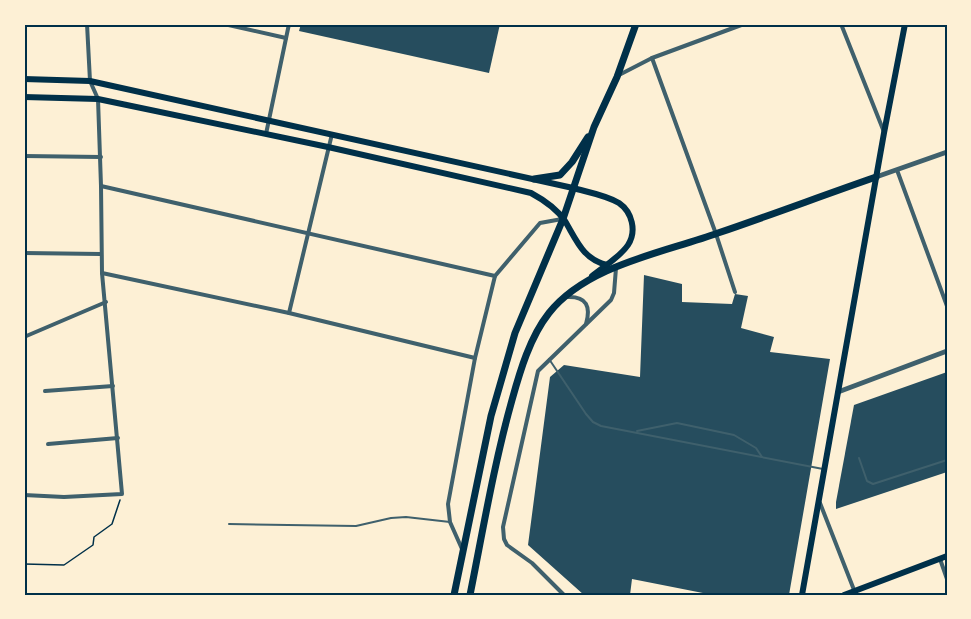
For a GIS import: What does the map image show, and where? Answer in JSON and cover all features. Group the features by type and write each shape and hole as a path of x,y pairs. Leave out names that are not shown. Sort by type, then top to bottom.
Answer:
{"main road":[{"path":"454,595 491,416 515,333 563,219 594,127 636,24"},
{"path":"802,595 905,24"},
{"path":"24,80 90,81 534,179 618,202 631,217 633,226 628,245 591,277 562,297 547,314 537,332 519,376 502,435 470,595"},
{"path":"24,97 98,99 328,147 531,193 544,200 563,219 584,254 595,262 616,267"},
{"path":"534,179 560,175 572,162 594,127"},
{"path":"591,277 876,177"},
{"path":"844,595 855,593 947,556"}],"street":[{"path":"24,495 122,494 102,273 98,99 90,81 87,24"},
{"path":"224,24 286,38"},
{"path":"266,134 289,24"},
{"path":"616,77 652,58 744,24"},
{"path":"841,24 884,133"},
{"path":"652,58 735,292"},
{"path":"289,313 332,134"},
{"path":"876,177 947,152"},
{"path":"24,156 101,157"},
{"path":"897,170 947,306"},
{"path":"101,186 495,276"},
{"path":"462,551 450,522 448,504 475,358 495,276 540,223 563,219"},
{"path":"24,253 102,254"},
{"path":"564,595 532,563 507,545 503,527 538,371 611,300 614,293 616,267"},
{"path":"102,273 289,313 475,358"},
{"path":"562,297 581,299 587,305 590,312 586,325"},
{"path":"24,337 106,302"},
{"path":"838,392 947,351"},
{"path":"45,391 113,386"},
{"path":"48,444 118,438"},
{"path":"818,499 855,593"},
{"path":"940,559 947,579"}],"lane":[{"path":"549,359 592,422 601,426 824,470"},
{"path":"634,432 677,423 734,435 756,448 762,457"},
{"path":"859,458 867,481 873,484 947,460"},
{"path":"229,524 356,526 406,517 450,522"}],"path":[{"path":"24,564 64,566 93,545 94,537 112,524 122,494"}],"building":[{"path":"301,24 500,24 489,73 299,31"},
{"path":"644,275 682,284 682,302 732,304 735,294 748,296 741,328 774,337 770,352 830,359 789,595 713,595 632,579 630,595 584,595 528,545 550,377 564,365 640,377"},
{"path":"947,372 947,472 836,509 854,405"}]}
